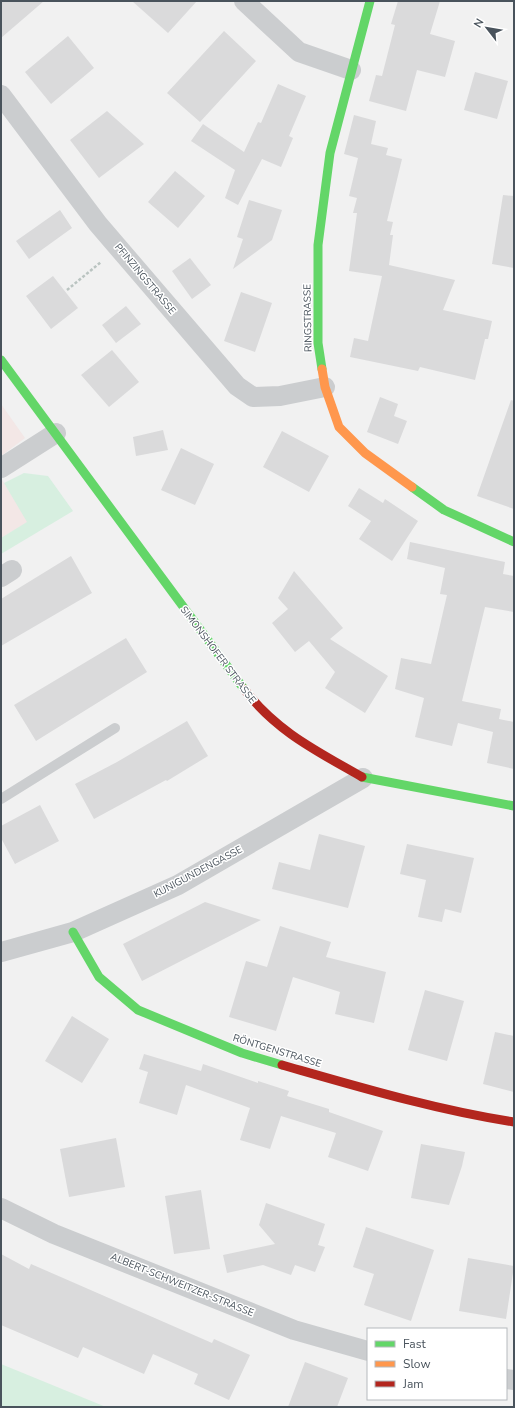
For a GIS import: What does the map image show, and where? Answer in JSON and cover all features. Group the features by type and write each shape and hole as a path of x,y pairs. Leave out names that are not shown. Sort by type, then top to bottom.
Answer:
{"street":[{"path":"244,1 299,52 350,70"},
{"name":"RINGSTRASSE","path":"370,1 350,70 330,153 318,245 318,342 325,387 339,427 364,453 444,510 514,542"},
{"name":"PFINZINGSTRASSE","path":"1,95 98,224 207,353 237,386 253,397 280,396 325,387"},
{"name":"SIMONSHOFER STRASSE","path":"1,360 56,433 223,663 257,706 286,732 362,778 514,806"},
{"path":"1,468 56,433"},
{"name":"KUNIGUNDENGASSE","path":"3,947 73,932 178,885 362,778"},
{"name":"RÖNTGENSTRASSE","path":"73,932 99,977 138,1010 242,1053 360,1087 481,1117 514,1122"},
{"name":"ALBERT-SCHWEITZER-STRASSE","path":"1,1208 54,1234 294,1330 367,1351"}],"lane":[{"path":"1,798 115,728"}],"path":[{"path":"67,290 119,248"}],"shaded area":[{"path":"1,404 25,438 1,456"},
{"path":"1,478 28,522 1,538"}],"green space":[{"path":"24,473 48,476 73,511 1,554 1,538 27,522 4,483"},
{"path":"1,1364 106,1407 1,1407"}],"building":[{"path":"1,1 44,1 1,38"},
{"path":"132,1 197,1 168,33"},
{"path":"398,1 440,1 430,34 455,41 445,77 417,70 406,111 369,101 376,75 382,76 395,25 391,24"},
{"path":"224,31 256,61 200,122 167,93"},
{"path":"68,36 94,68 51,104 25,72"},
{"path":"475,72 508,81 497,119 464,110"},
{"path":"278,84 306,96 289,136 293,138 281,167 262,159 238,205 225,198 235,170 191,141 203,124 244,152 258,122 261,123"},
{"path":"107,111 144,144 99,178 70,140"},
{"path":"354,115 376,121 371,144 388,148 386,155 402,159 387,221 393,222 390,235 393,235 389,265 455,280 443,310 492,321 488,339 485,339 475,380 420,367 418,371 350,357 354,338 368,341 382,276 349,271 357,213 353,213 357,198 349,196 358,158 344,154"},
{"path":"175,171 205,196 178,228 148,202"},
{"path":"503,195 514,196 514,268 492,264"},
{"path":"249,200 282,210 272,240 233,269 243,239 237,237"},
{"path":"60,210 72,228 29,259 16,241"},
{"path":"190,258 211,285 192,299 172,271"},
{"path":"53,276 78,308 51,329 26,296"},
{"path":"241,292 272,303 255,352 224,341"},
{"path":"126,306 141,324 116,343 102,325"},
{"path":"112,350 139,382 109,407 81,375"},
{"path":"380,397 398,404 394,416 407,421 398,444 367,432"},
{"path":"511,400 514,401 514,509 477,496"},
{"path":"163,430 168,450 136,456 133,437"},
{"path":"282,431 329,456 309,492 263,467"},
{"path":"181,448 214,464 195,505 161,490"},
{"path":"359,488 383,503 385,499 418,521 392,561 359,539 371,521 348,506"},
{"path":"410,542 505,562 503,574 514,576 514,612 485,607 462,701 501,709 499,719 514,722 514,769 487,763 493,732 458,723 452,746 415,737 424,698 395,689 401,658 431,664 447,595 440,594 445,568 407,559"},
{"path":"71,556 92,593 1,646 1,599"},
{"path":"294,571 343,628 330,639 388,676 365,713 325,688 335,672 309,641 295,652 272,623 288,609 278,598"},
{"path":"126,638 147,672 36,741 14,705"},
{"path":"187,721 208,756 167,781 166,780 94,819 75,784 117,762"},
{"path":"40,805 59,841 15,864 1,838 1,826"},
{"path":"319,834 365,846 348,908 272,889 279,862 310,870"},
{"path":"407,844 474,858 461,913 445,909 442,922 418,917 426,880 400,874"},
{"path":"205,902 261,920 142,981 123,944"},
{"path":"280,926 331,942 326,957 386,972 374,1023 335,1014 340,992 293,977 276,1031 229,1017 246,961 267,967"},
{"path":"425,990 464,1001 447,1061 408,1050"},
{"path":"72,1016 109,1039 82,1083 45,1061"},
{"path":"495,1032 514,1036 514,1092 483,1084"},
{"path":"144,1054 201,1071 203,1064 258,1083 258,1081 289,1091 287,1096 329,1109 329,1112 383,1131 368,1171 328,1157 336,1133 281,1116 270,1149 240,1140 250,1108 186,1085 177,1115 139,1103 148,1072 139,1069"},
{"path":"116,1138 125,1187 69,1197 60,1149"},
{"path":"421,1144 465,1152 449,1205 411,1198"},
{"path":"201,1190 210,1249 174,1254 165,1196"},
{"path":"266,1203 325,1224 318,1245 325,1247 315,1272 295,1265 291,1275 263,1265 227,1273 223,1255 275,1244 259,1225"},
{"path":"366,1227 434,1250 411,1321 364,1305 374,1274 353,1267"},
{"path":"1,1254 29,1269 31,1264 212,1343 214,1339 250,1355 229,1400 194,1384 198,1374 153,1354 144,1374 83,1347 78,1358 1,1325"},
{"path":"468,1258 514,1266 506,1319 459,1311"},
{"path":"305,1362 348,1378 337,1407 288,1407"}],"traffic: fast":[{"path":"322,369 318,343 318,245 330,153 370,1"},
{"path":"1,360 244,689"},
{"path":"412,487 444,510 514,542"},
{"path":"362,777 514,806"},
{"path":"73,932 99,977 138,1010 242,1053 282,1065"}],"traffic: slow":[{"path":"322,369 325,387 339,427 365,453 412,487"}],"traffic: jam":[{"path":"244,689 257,704 284,729 314,749 362,777"},
{"path":"282,1065 369,1090 456,1111 514,1122"}]}
